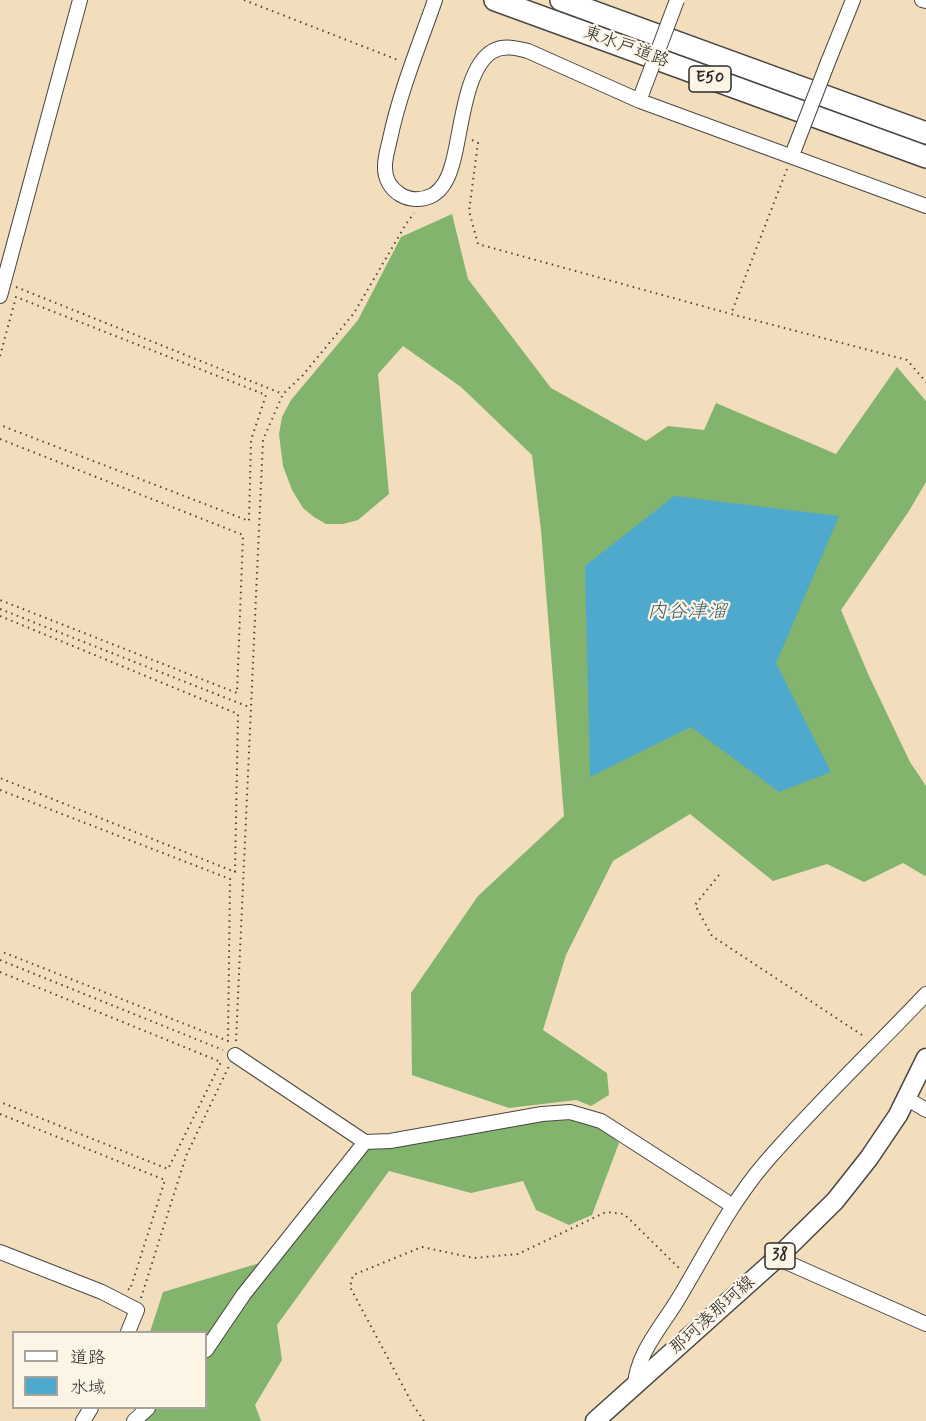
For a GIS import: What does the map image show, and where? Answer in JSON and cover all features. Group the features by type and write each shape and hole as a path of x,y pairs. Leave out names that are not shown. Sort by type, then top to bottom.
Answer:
{"highway":[{"name":"東水戸道路","path":"495,0 926,157"},
{"name":"東水戸道路","path":"561,0 926,133"}],"main road":[{"name":"那珂湊那珂線","path":"594,1421 777,1258 835,1201 869,1158 898,1115 926,1058"}],"street":[{"path":"2,289 80,0"},
{"path":"435,0 394,119 385,164 386,178 391,189 403,195 420,200 434,194 444,184 452,166 467,93 482,62 491,52 501,48 515,48 528,51 641,97 926,206"},
{"path":"641,97 677,0"},
{"path":"793,154 853,0"},
{"path":"635,1386 639,1363 733,1206 765,1164 926,994"},
{"path":"235,1055 365,1142 390,1141 542,1114 570,1112 601,1121 733,1206"},
{"path":"906,1098 926,1110"},
{"path":"207,1348 244,1294 365,1142"},
{"path":"0,1252 102,1292 137,1310 129,1331"},
{"path":"777,1258 926,1324"},
{"path":"134,1421 146,1409"}],"path":[{"path":"244,0 411,66"},
{"path":"459,132 478,144 469,212 478,244 907,360 926,382"},
{"path":"731,314 793,154"},
{"path":"137,1310 186,1156 235,1055 249,707 263,440 283,394 303,375 354,312 420,200"},
{"path":"2,289 283,394"},
{"path":"0,356 16,297 266,395 251,440 249,521 0,425"},
{"path":"0,439 243,535 237,693 0,600"},
{"path":"0,609 249,707"},
{"path":"0,616 238,714 235,872 0,778"},
{"path":"0,790 230,879 228,1041 0,951"},
{"path":"719,874 695,905 712,936 877,1046"},
{"path":"0,960 235,1055"},
{"path":"0,972 221,1062 168,1169 0,1102"},
{"path":"0,1114 165,1180 130,1290 119,1286"},
{"path":"424,1421 412,1405 350,1287 353,1275 423,1247 474,1258 518,1254 606,1212 624,1214 689,1279"}],"green space":[{"path":"452,214 468,279 551,388 646,441 668,426 704,430 716,403 836,454 897,367 926,401 926,482 909,511 841,610 910,762 926,786 926,875 903,863 864,882 827,864 773,881 690,814 613,861 566,955 543,1030 607,1073 609,1095 591,1106 576,1100 509,1108 412,1075 411,993 478,896 564,816 541,530 532,455 461,387 403,346 378,374 389,494 358,520 343,524 326,524 303,508 292,490 283,466 279,434 282,417 291,400 358,320 401,237"},
{"path":"570,1120 601,1128 619,1143 592,1215 569,1225 536,1210 523,1181 471,1193 389,1171 277,1325 282,1360 255,1405 261,1421 143,1421 155,1409 207,1409 207,1331 150,1331 163,1292 273,1259 366,1146 543,1121"}],"water":[{"name":"内谷津溜","path":"674,496 839,516 776,663 831,772 779,792 691,727 590,777 585,566"}]}
